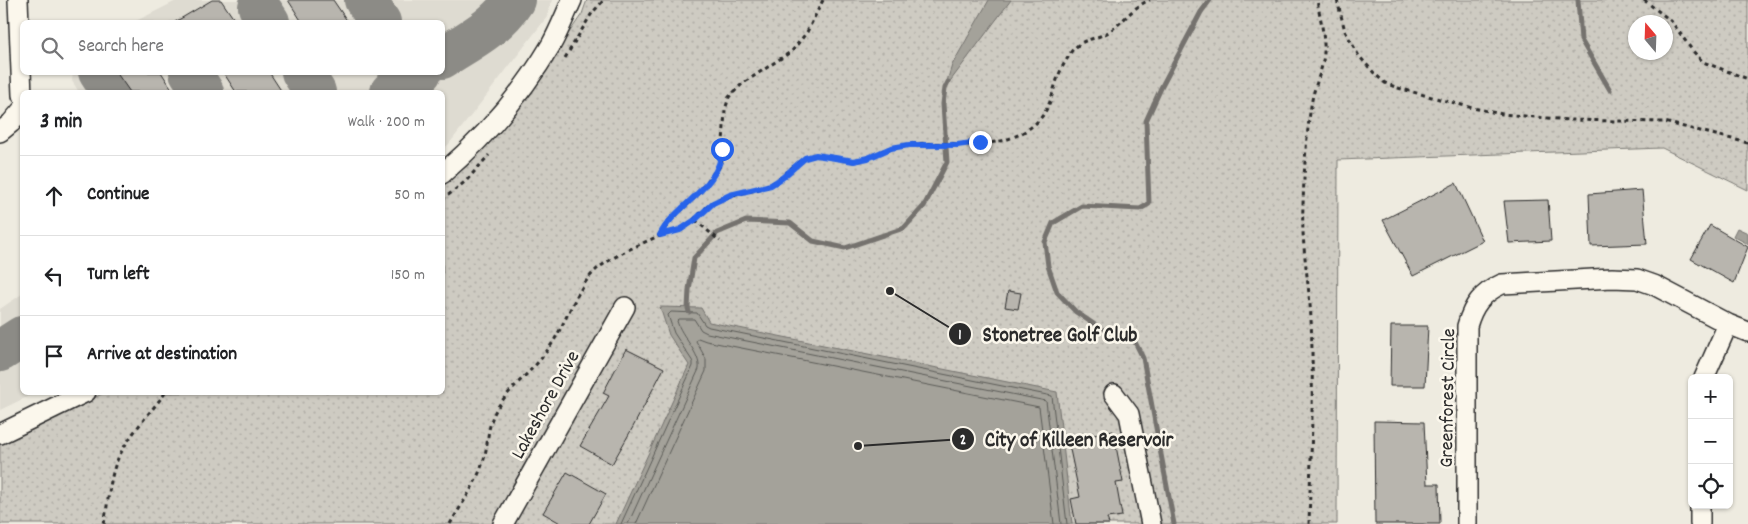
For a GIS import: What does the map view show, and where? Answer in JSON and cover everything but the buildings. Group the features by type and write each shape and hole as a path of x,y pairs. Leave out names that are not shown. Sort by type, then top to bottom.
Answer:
{"street":[{"path":"18,0 20,48"},
{"path":"445,171 494,125 526,83 551,44 572,0"},
{"path":"21,75 22,90"},
{"path":"0,132 20,112"},
{"name":"Greenforest Circle","path":"1467,524 1467,326 1470,313 1476,302 1484,295 1502,284 1612,278 1637,279 1654,285 1728,324 1748,332"},
{"name":"Lakeshore Drive","path":"503,524 625,307"},
{"path":"1706,374 1728,324"},
{"path":"1114,394 1129,414 1151,524"},
{"path":"0,434 80,395"},
{"path":"1700,509 1700,524"}],"path":[{"path":"660,235 668,222 698,194 722,159 725,110 729,97 742,84 792,51 807,32 823,0"},
{"path":"450,524 482,465 489,428 495,410 510,390 548,350 579,293 596,270 627,251 660,235 680,230 695,220 713,203 730,195 771,185 805,158 816,155 854,161 868,158 891,148 926,144 957,145 1009,138 1037,124 1046,111 1062,66 1074,48 1088,39 1103,35 1118,26 1128,13 1150,0"},
{"path":"1309,524 1313,364 1311,309 1302,230 1302,206 1310,117 1317,76 1322,64 1324,51 1318,0"},
{"path":"1337,0 1345,31 1359,56 1385,83 1398,88 1502,114 1569,120 1664,122 1748,143"},
{"path":"1644,0 1671,21 1703,62 1748,79"},
{"path":"695,220 720,241"},
{"path":"104,524 111,478 117,461 164,395"}],"shaded area":[{"path":"178,0 552,0 547,17 445,147 445,90 78,90 72,81 73,75 445,75 445,20 138,20"},
{"path":"587,0 1748,0 1748,190 1662,148 1338,160 1337,524 0,524 0,443 100,395 445,395 445,184 468,165 531,88 582,14"},
{"path":"20,295 20,395 31,395 0,410 0,309"}],"water":[{"path":"989,0 1011,0 945,88 952,65"},
{"path":"1737,228 1748,233 1748,244 1733,236"},
{"path":"660,307 701,308 709,322 1057,392 1072,524 616,524 689,365 669,335"}],"waterway":[{"path":"1174,524 1143,358 1133,338 1101,329 1076,312 1057,292 1048,266 1045,242 1053,223 1082,206 1140,209 1149,204 1146,121 1201,12 1210,0"},
{"path":"1578,0 1581,40 1610,90"},
{"path":"689,312 689,290 694,258 717,233 746,221 790,223 813,241 845,248 904,228 924,206 947,162 943,104 945,88 948,82"}],"taxiway":[{"path":"365,0 379,20"},
{"path":"445,56 491,26 514,0"},
{"path":"259,7 268,20"},
{"path":"101,75 111,90"},
{"path":"192,75 202,90"},
{"path":"304,75 314,90"},
{"path":"394,90 416,75"},
{"path":"0,351 20,338"}],"place":[{"name":"Stonetree Golf Club","path":"890,291"},
{"name":"City of Killeen Reservoir","path":"858,446"}],"route":[{"path":"722,149 722,159 718,167 698,194 668,222 660,235 680,230 695,220 713,203 730,195 771,185 805,158 816,155 854,161 868,158 891,148 909,145 957,145 980,142"}]}
